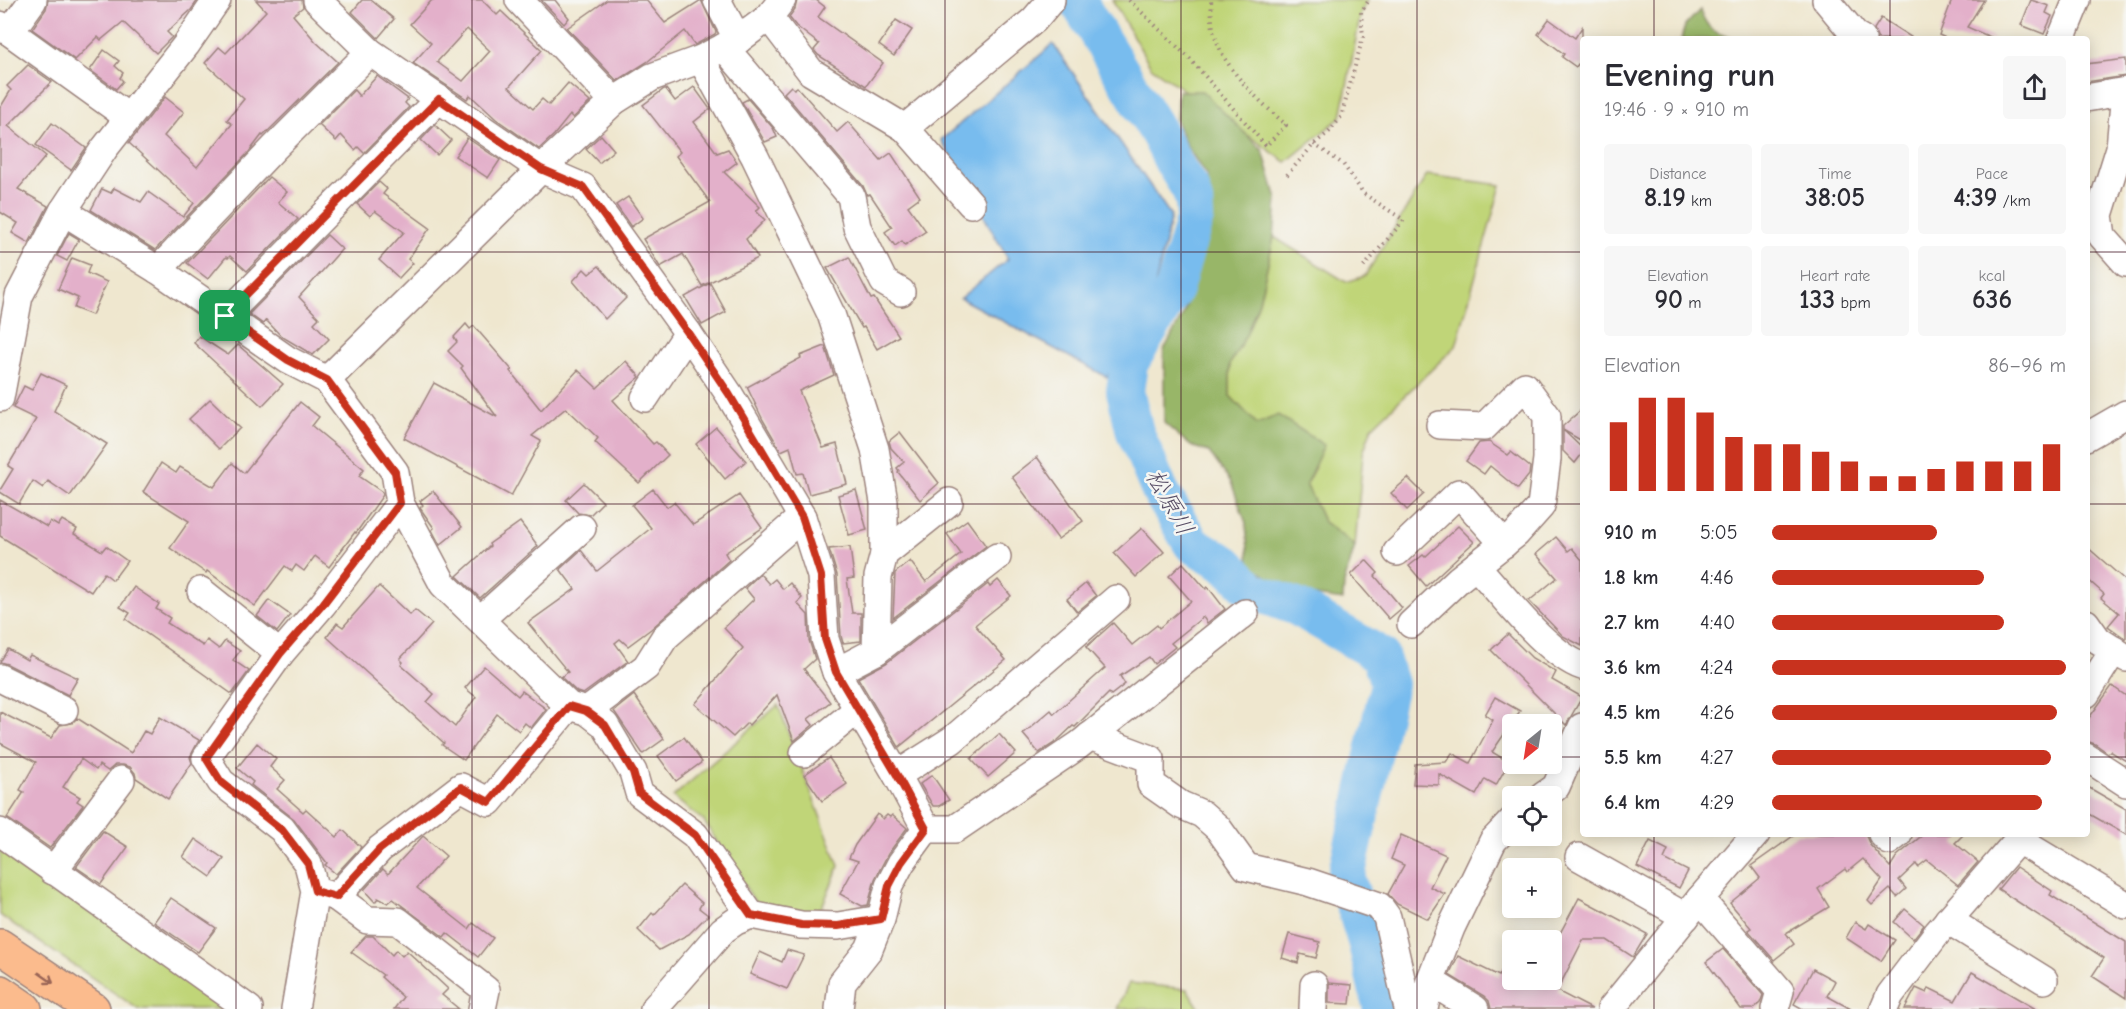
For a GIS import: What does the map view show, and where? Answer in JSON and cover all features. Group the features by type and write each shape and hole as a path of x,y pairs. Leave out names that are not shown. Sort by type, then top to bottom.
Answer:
{"highway":[{"path":"0,946 93,1009"},
{"path":"0,992 25,1009"}],"street":[{"path":"33,0 5,28 129,117"},
{"path":"317,0 370,52 541,169 583,187 729,394 802,517 821,576 825,639 836,672 926,829"},
{"path":"519,0 614,101"},
{"path":"717,0 721,49 755,157 831,314 876,449 884,502 884,554 878,577 876,651"},
{"path":"1826,0 1857,36"},
{"path":"2062,36 2077,0"},
{"path":"0,398 20,296 63,211 104,149 186,45 215,1"},
{"path":"905,128 1038,7"},
{"path":"327,380 541,169 614,101 652,77 721,49 776,9 811,72 905,128 971,204"},
{"path":"721,49 851,196 857,227 884,282 900,292"},
{"path":"158,270 274,148 370,52"},
{"path":"2090,97 2126,92 2120,148 2099,215 2102,236 2126,263"},
{"path":"225,316 439,99"},
{"path":"63,211 158,270 288,360 327,380 395,472 400,503 443,584 578,709 605,725 633,772 639,793 695,835 751,915"},
{"path":"645,398 688,333"},
{"path":"1411,624 1516,534 1541,506 1547,459 1547,416 1525,386 1484,427 1440,425"},
{"path":"2090,435 2126,414"},
{"path":"1397,552 1459,494 1504,544"},
{"path":"884,554 949,502"},
{"path":"400,503 323,604 280,654 206,758 221,782 282,830 308,864 326,894 367,920 398,921 486,990 482,1009"},
{"path":"295,1009 326,894 461,787 489,802 578,709 646,667 665,637 802,517"},
{"path":"481,619 582,528"},
{"path":"836,672 876,651 997,557"},
{"path":"1476,566 1540,637 1580,665"},
{"path":"201,591 280,654"},
{"path":"897,775 952,740 1116,599"},
{"path":"926,829 955,829 1090,736 1245,613"},
{"path":"2090,628 2098,639 2120,654 2090,689"},
{"path":"0,678 64,710"},
{"path":"804,753 857,710"},
{"path":"1556,786 1580,732"},
{"path":"1090,736 1151,759 1151,784 1181,805 1202,814 1218,828 1246,867 1308,882 1379,906 1387,917 1408,1009"},
{"path":"2090,760 2126,783"},
{"path":"53,871 121,780"},
{"path":"839,1009 842,983 868,949 881,919 889,886 901,863 926,829"},
{"path":"0,832 249,1009"},
{"path":"1424,1009 1430,981 1451,928 1493,841 1502,832"},
{"path":"1611,1009 1753,837"},
{"path":"1884,1009 1890,995 1948,920 2018,837 2126,905"},
{"path":"1579,857 1693,908 1780,991 1775,1009"},
{"path":"654,1009 723,930 751,915 801,925 838,926 881,919"},
{"path":"1948,920 2044,980"},
{"path":"1430,981 1475,1009"}],"path":[{"path":"1128,0 1190,59 1266,146 1286,125 1252,93 1224,57 1213,29 1211,0"},
{"path":"1287,175 1341,117 1363,37 1361,12 1369,0"},
{"path":"1314,144 1343,164 1364,194 1404,220 1362,269"}],"green space":[{"path":"1112,0 1368,0 1361,12 1341,117 1286,162 1151,67"},
{"path":"1700,10 1710,28 1728,36 1682,36 1685,26"},
{"path":"1178,91 1202,91 1263,151 1277,199 1274,237 1259,302 1246,335 1230,364 1230,396 1257,424 1278,415 1324,445 1306,484 1323,521 1355,546 1344,583 1343,600 1309,595 1269,578 1249,564 1246,523 1231,482 1209,452 1191,446 1164,423 1164,350 1184,313 1199,258 1207,177 1186,145 1176,120"},
{"path":"1427,175 1501,185 1456,346 1372,427 1363,453 1355,546 1323,521 1306,484 1315,467 1257,424 1230,396 1230,364 1246,335 1259,302 1274,237 1346,282 1365,276"},
{"path":"778,705 839,866 816,921 758,907 704,821 673,797"},
{"path":"0,840 252,1009 138,1009 0,915"},
{"path":"1129,983 1187,989 1200,1009 1117,1009"}],"water":[{"path":"1053,44 1171,216 1155,286 1107,377 960,298 1008,259 941,140"}],"building":[{"path":"48,0 198,0 191,10 167,32 172,37 156,53 123,22 101,40 98,37 75,60 32,29 46,9"},
{"path":"256,0 302,0 303,7 293,15 316,42 338,62 262,135 249,152 155,250 91,210 102,189 111,193 114,188 141,202 148,192 183,217 194,203 129,143 165,97 184,112 164,136 197,167 232,124 227,120 244,99 205,63 219,47 226,53 266,11"},
{"path":"362,0 371,0 394,19 378,38 352,12"},
{"path":"432,0 482,0 497,15 501,11 542,50 509,87 533,109 542,99 549,105 568,83 590,102 573,118 570,115 539,149 496,119 470,95 467,99 413,63 431,43 410,24","holes":["467,29 490,51 463,81 437,62"]},
{"path":"541,0 555,0 569,18 564,24"},
{"path":"607,0 646,0 665,23 701,0 716,32 695,45 685,31 647,62 617,81 567,28"},
{"path":"797,0 816,0 825,7 818,17 883,63 866,86 818,55 814,50 819,44 796,26 789,17 795,9"},
{"path":"1952,0 1984,0 1967,27 1988,36 1939,35"},
{"path":"2031,0 2049,6 2046,13 2052,16 2044,34 2021,25"},
{"path":"1881,18 1909,36 1877,36 1874,29"},
{"path":"1549,19 1575,38 1582,27 1580,66 1578,64 1576,67 1562,57 1564,54 1538,34"},
{"path":"896,20 912,30 894,56 879,45"},
{"path":"104,50 119,61 115,66 123,73 120,78 123,81 116,89 90,70"},
{"path":"2126,59 2126,76 2090,81 2090,64"},
{"path":"28,65 52,82 8,126 46,156 18,189 48,206 29,243 12,233 18,223 0,212 0,108 11,90 7,86"},
{"path":"377,76 408,99 405,103 409,107 364,153 358,147 355,150 341,135 336,141 319,125 354,90 359,96"},
{"path":"791,86 794,89 797,87 837,132 848,122 881,160 891,153 920,197 908,206 926,231 905,245 902,241 895,246 885,232 892,227 870,194 867,195 863,186 784,93"},
{"path":"694,87 710,109 694,122 717,153 728,149 737,162 724,172 760,207 756,211 765,220 746,239 758,258 702,286 683,254 660,267 643,239 710,202 676,156 680,152 643,105 664,89 675,101"},
{"path":"748,99 773,128 777,137 765,142 742,102"},
{"path":"52,123 86,148 71,170 36,145"},
{"path":"435,125 451,140 437,155 421,140"},
{"path":"601,135 614,150 599,163 586,149"},
{"path":"467,138 500,160 488,178 455,156"},
{"path":"269,177 287,192 278,202 298,219 247,271 230,256 226,257 208,279 187,263"},
{"path":"379,182 387,189 383,194 430,228 408,259 413,263 399,278 379,260 404,232 375,211 370,216 357,204"},
{"path":"628,197 643,218 631,227 616,205"},
{"path":"69,233 79,239 67,261 57,256"},
{"path":"327,235 342,249 299,297 319,318 314,323 329,339 313,355 281,336 266,320 263,324 249,314"},
{"path":"849,257 871,299 874,298 899,336 877,349 827,268"},
{"path":"72,258 90,265 87,273 107,282 92,315 74,308 78,298 58,289"},
{"path":"599,266 626,298 605,319 573,281 584,269 589,274"},
{"path":"710,283 726,312 702,325 685,297"},
{"path":"466,324 470,329 474,326 512,370 510,371 541,410 578,370 597,388 626,361 640,377 613,400 653,444 656,442 668,455 639,483 595,442 598,438 566,408 532,436 541,441 511,496 404,438 434,383 497,417 461,368 463,366 448,351 457,342 454,337"},
{"path":"199,336 228,355 238,345 283,384 262,406 194,343"},
{"path":"825,346 834,375 799,391 823,448 837,444 847,484 809,494 803,473 797,474 790,447 781,451 747,387 801,358 800,356"},
{"path":"41,373 66,385 54,411 107,444 70,496 48,481 43,488 33,481 19,504 0,490 13,469 8,466 36,419 13,408 24,386 32,390"},
{"path":"210,399 240,428 219,449 189,419"},
{"path":"300,402 319,417 312,426 364,469 359,476 383,495 329,567 315,556 304,571 296,565 292,571 285,566 255,606 207,571 206,573 170,548 189,521 143,492 161,463 176,473 180,467 214,487 232,463 244,473"},
{"path":"1580,411 1580,440 1563,430 1563,426"},
{"path":"716,427 746,461 725,479 696,444"},
{"path":"1563,430 1580,446 1580,457 1575,463 1563,451"},
{"path":"900,432 939,483 920,500 898,472 897,468 904,462 891,448 889,441"},
{"path":"1489,442 1508,455 1511,452 1530,467 1529,475 1518,489 1490,466 1484,474 1466,461 1479,443"},
{"path":"1037,457 1083,521 1058,539 1012,477"},
{"path":"1408,478 1424,494 1407,510 1391,493"},
{"path":"584,483 603,502 590,515 578,513 566,500"},
{"path":"653,489 667,507 674,502 693,525 739,495 762,528 725,553 729,560 651,629 628,646 620,639 615,643 628,661 583,694 577,692 561,677 568,672 528,623 575,589 560,569 581,550 597,571 651,528 632,505"},
{"path":"856,490 867,530 849,535 838,495"},
{"path":"433,491 462,527 440,545 432,530 434,528 420,508 423,505 420,501"},
{"path":"0,500 47,527 50,521 58,526 62,520 77,529 74,534 102,551 106,546 127,561 113,580 104,573 91,592 0,536"},
{"path":"967,520 986,546 893,618 895,573 910,561 926,582 961,554 947,534"},
{"path":"520,522 538,546 480,598 457,576 490,546 489,544"},
{"path":"1458,526 1474,542 1426,586 1409,566 1423,555 1425,557"},
{"path":"1142,528 1164,552 1136,577 1114,553"},
{"path":"1556,537 1568,551 1572,548 1580,558 1580,645 1563,636 1529,601 1557,578 1536,554"},
{"path":"850,547 854,578 847,579 852,613 861,613 861,641 843,643 837,575 829,549"},
{"path":"2090,550 2126,581 2126,639 2108,626 2119,613 2101,598 2104,594 2090,582"},
{"path":"1366,560 1378,573 1375,576 1402,608 1389,619 1351,575"},
{"path":"1183,563 1206,589 1208,587 1225,609 1207,623 1203,617 1171,643 1175,647 1154,664 1149,657 1120,676 1125,684 1111,695 1109,693 1075,727 1073,726 1056,742 1039,753 1023,734 1051,710 1054,714 1105,668 1086,647 1113,623 1132,645 1157,625 1159,628 1191,601 1169,576"},
{"path":"760,574 769,584 775,579 783,589 790,583 802,598 797,603 808,615 809,640 815,659 804,669 830,702 808,719 813,725 794,741 777,695 749,725 747,723 733,737 695,704 743,648 724,628 754,599 745,588"},
{"path":"998,580 1011,596 975,625 1006,660 899,747 858,678 886,663 988,584 990,587"},
{"path":"1086,583 1096,596 1077,612 1067,599"},
{"path":"379,586 410,615 415,610 432,624 400,659 403,662 401,665 434,694 427,702 455,727 476,697 465,688 484,666 518,696 522,691 546,709 531,728 525,723 519,731 497,714 464,760 442,745 444,743 327,637 337,623 343,627"},
{"path":"134,587 159,604 156,609 170,618 167,623 203,646 207,640 219,649 225,641 240,651 233,660 249,671 232,694 126,619 130,613 120,607"},
{"path":"269,600 290,615 277,632 257,616"},
{"path":"1508,634 1532,658 1556,672 1552,680 1580,696 1580,700 1566,725 1562,721 1562,714 1555,714 1491,650"},
{"path":"8,649 27,660 30,655 78,678 68,695 0,662"},
{"path":"2112,686 2126,696 2126,761 2090,742 2090,716"},
{"path":"634,695 664,739 643,754 614,711"},
{"path":"1495,697 1520,711 1518,714 1502,714 1502,737 1492,752 1502,758 1502,774 1496,785 1485,779 1476,795 1439,774 1439,785 1413,784 1415,764 1446,762 1452,753 1470,763 1493,720 1485,715"},
{"path":"0,712 51,738 60,725 72,723 77,718 131,753 144,731 150,734 160,717 199,740 190,757 192,763 168,799 136,778 130,767 115,765 108,771 99,765 96,770 81,759 63,787 80,797 77,801 83,805 50,848 7,818 24,792 20,790 36,762 0,743"},
{"path":"999,734 1016,753 988,777 971,759"},
{"path":"684,737 702,762 676,781 658,756"},
{"path":"257,743 276,759 270,767 285,780 277,789 303,812 306,809 337,837 343,830 361,847 336,874 325,865 327,863 294,819 251,785 253,782 237,768"},
{"path":"829,758 847,784 822,801 804,775"},
{"path":"932,775 949,800 939,806 933,806 920,784"},
{"path":"2090,788 2126,809 2126,835 2090,814"},
{"path":"877,814 883,819 887,815 890,817 892,815 907,828 888,854 875,879 868,905 862,906 840,894 858,861 849,858 855,845"},
{"path":"103,831 128,847 101,884 76,867"},
{"path":"1401,835 1446,855 1430,887 1445,894 1428,919 1397,904 1388,894 1404,865 1391,859"},
{"path":"423,836 446,856 417,888 469,929 473,923 493,938 478,957 447,933 444,937 393,899 388,903 378,898 375,902 364,890 383,869 388,874"},
{"path":"1792,837 1866,837 1870,845 1890,867 1897,856 1920,837 1961,837 1955,843 1978,862 1958,885 1927,860 1918,867 1916,864 1899,880 1906,889 1897,897 1890,889 1872,905 1868,901 1882,880 1863,859 1847,872 1845,869 1818,889 1829,907 1786,933 1794,944 1774,960 1748,930 1751,928 1730,903 1760,878 1751,866"},
{"path":"195,839 224,859 211,877 183,857"},
{"path":"1650,841 1668,850 1664,859 1688,871 1679,888 1637,867"},
{"path":"2016,867 2052,891 2050,895 2126,942 2126,998 2092,976 2104,958 1998,889"},
{"path":"682,885 702,903 699,908 708,915 689,934 659,950 638,930 652,913 654,915"},
{"path":"171,898 216,928 198,952 154,922"},
{"path":"1579,898 1647,934 1633,957 1607,940 1583,940 1562,981 1562,930"},
{"path":"1905,909 1924,925 1913,939 1894,922"},
{"path":"1855,922 1866,929 1869,924 1895,940 1881,961 1846,938"},
{"path":"1289,934 1320,942 1316,958 1300,954 1298,963 1282,958"},
{"path":"366,936 373,936 392,955 396,950 402,956 407,951 448,989 442,995 459,1009 394,1009 403,997 381,977 383,975 351,952"},
{"path":"1723,949 1763,995 1760,1003 1753,1009 1741,1009 1706,962"},
{"path":"787,950 804,955 787,989 750,974 760,952 782,962"},
{"path":"1458,956 1499,976 1502,970 1502,990 1558,990 1592,1009 1491,1009 1489,1001 1484,996 1449,975"},
{"path":"1813,969 1835,981 1827,996 1851,1009 1803,1009 1794,1004"},
{"path":"1972,972 2036,1009 1905,1009 1916,988 1927,993 1929,988 1955,1001"},
{"path":"1329,983 1352,985 1350,1004 1329,1003"}],"waterway":[{"name":"松原川","path":"1077,0 1159,134 1190,189 1194,201 1195,217 1174,289 1129,364 1125,391 1135,432 1159,489 1192,544 1226,564 1253,591 1297,607 1380,655 1389,684 1346,877 1367,944 1382,1009"}],"route":[{"path":"439,99 541,169 583,187 729,394 802,517 821,576 825,639 836,672 926,829 901,863 889,886 881,919 838,926 801,925 751,915 695,835 639,793 633,772 605,725 586,711 569,706 489,802 461,787 380,849 336,897 315,891 308,864 282,830 221,782 206,758 280,654 323,604 400,503 395,472 327,380 288,360 225,316 439,99"}]}
